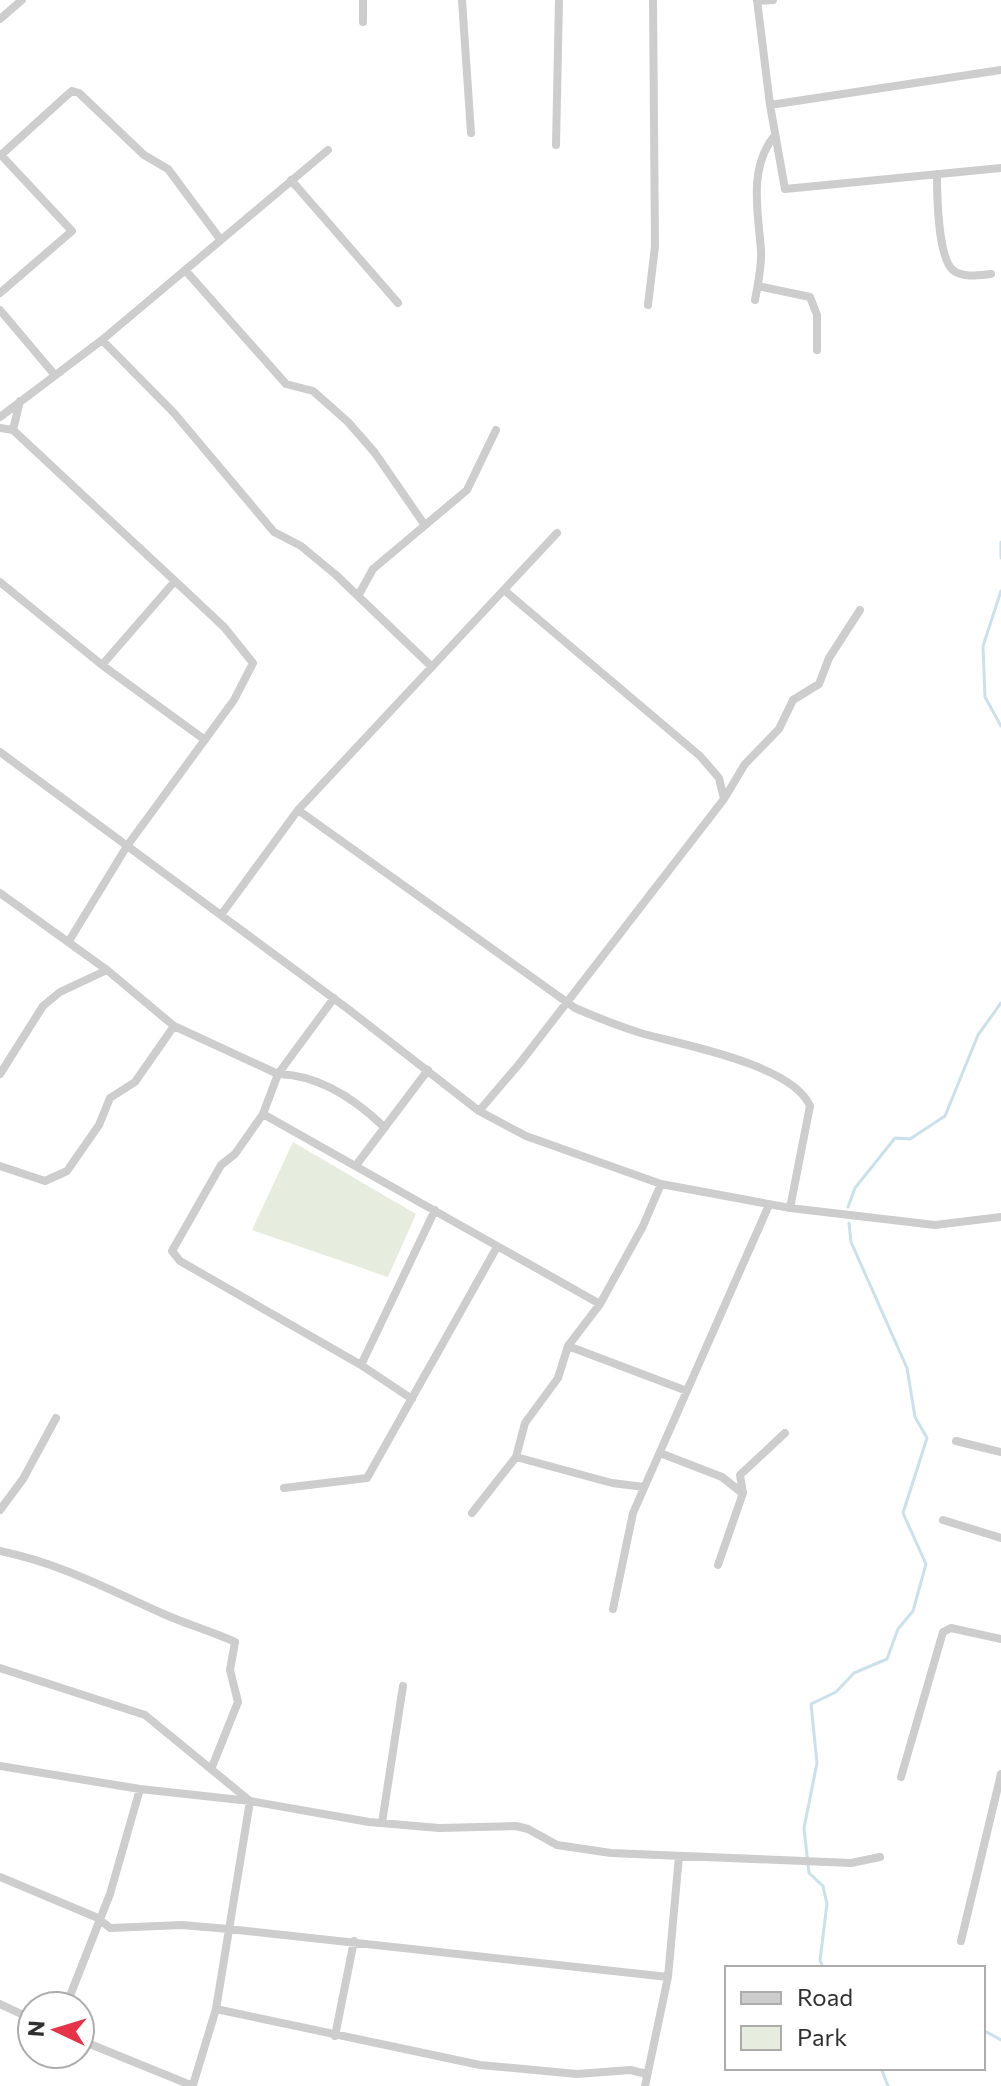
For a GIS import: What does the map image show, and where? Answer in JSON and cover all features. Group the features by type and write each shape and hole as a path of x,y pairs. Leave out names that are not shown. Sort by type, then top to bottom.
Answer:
{"street":[{"path":"0,19 22,0"},
{"path":"363,0 363,22"},
{"path":"462,0 471,133"},
{"path":"556,145 559,0"},
{"path":"648,305 655,246 653,0"},
{"path":"773,0 757,0 782,185 789,191 1001,168"},
{"path":"770,105 1001,70"},
{"path":"0,293 72,231 0,155 72,91 79,93 144,155 168,169 220,239"},
{"path":"755,300 761,249 757,184 760,161 775,135"},
{"path":"0,417 102,340 328,150"},
{"path":"937,174 940,249 945,261 954,271 964,275 991,274"},
{"path":"291,180 398,303"},
{"path":"185,270 286,384 313,391 348,422 375,453 424,524"},
{"path":"758,286 813,301 817,350"},
{"path":"0,310 54,374"},
{"path":"102,340 174,413 274,532 301,546 432,667"},
{"path":"13,430 20,401"},
{"path":"0,428 13,430 224,627 253,663 253,669 205,740 127,846 69,941"},
{"path":"358,596 373,569 475,480 496,430"},
{"path":"221,915 298,810 557,533"},
{"path":"102,665 175,581"},
{"path":"0,582 102,665 205,740"},
{"path":"504,590 700,756 719,778 724,799"},
{"path":"479,1111 724,799 736,778 779,729 793,700 819,684 829,658 860,610"},
{"path":"0,752 334,998 479,1111 526,1136 661,1184 769,1205 935,1225 1001,1217"},
{"path":"719,778 736,778"},
{"path":"298,810 567,1002 604,1021 721,1053 768,1071 807,1098 810,1106 790,1208"},
{"path":"0,893 107,970 174,1026 278,1074 296,1074 326,1085 369,1112 384,1127"},
{"path":"0,1074 43,1006 60,992 107,970"},
{"path":"334,998 278,1074 263,1114 235,1154 221,1165 172,1251 180,1261 361,1365 412,1399"},
{"path":"0,1166 45,1181 67,1171 99,1125 110,1098 135,1082 174,1026"},
{"path":"357,1164 428,1070"},
{"path":"263,1114 357,1164 600,1304"},
{"path":"472,1513 516,1457 525,1423 558,1378 568,1346 600,1304 643,1226 661,1184"},
{"path":"613,1609 628,1527 769,1205"},
{"path":"361,1365 435,1210"},
{"path":"284,1488 367,1478 497,1247"},
{"path":"568,1346 687,1391"},
{"path":"0,1510 23,1479 56,1418"},
{"path":"718,1565 743,1493 740,1475 785,1433"},
{"path":"956,1441 1001,1452"},
{"path":"660,1453 722,1477 743,1493"},
{"path":"516,1457 612,1483 644,1487"},
{"path":"943,1520 1001,1538"},
{"path":"0,1551 45,1561 85,1575 177,1620 235,1642 230,1670 238,1702 212,1767"},
{"path":"901,1777 943,1632 951,1628 1001,1639"},
{"path":"0,1668 132,1709 212,1767 250,1801"},
{"path":"382,1823 403,1686"},
{"path":"0,1766 140,1789 250,1801 319,1816 439,1828 507,1825 528,1829 557,1845 679,1856 851,1863 880,1857"},
{"path":"961,1941 1001,1774"},
{"path":"72,1990 110,1894 140,1789"},
{"path":"96,2047 193,2086 216,2009 250,1801"},
{"path":"645,2086 668,1977 679,1856"},
{"path":"0,1877 98,1918 110,1928 123,1930 182,1925 668,1977"},
{"path":"335,2036 354,1941"},
{"path":"216,2009 480,2065 577,2074 630,2070 647,2074"}],"green space":[{"path":"293,1142 416,1214 388,1277 252,1230"}],"waterway":[{"path":"1001,542 1001,558"},
{"path":"1001,591 983,646 985,697 1001,726"},
{"path":"848,1207 855,1188 895,1138 910,1139 945,1116 978,1035 1001,1003"},
{"path":"822,1966 820,1960 827,1904 823,1886 809,1873 804,1828 817,1763 811,1704 836,1692 854,1673 887,1659 898,1629 913,1611 926,1564 903,1513 927,1438 915,1417 907,1368 851,1242 849,1223"},
{"path":"985,2031 1001,2040"},
{"path":"882,2070 888,2086"}]}
